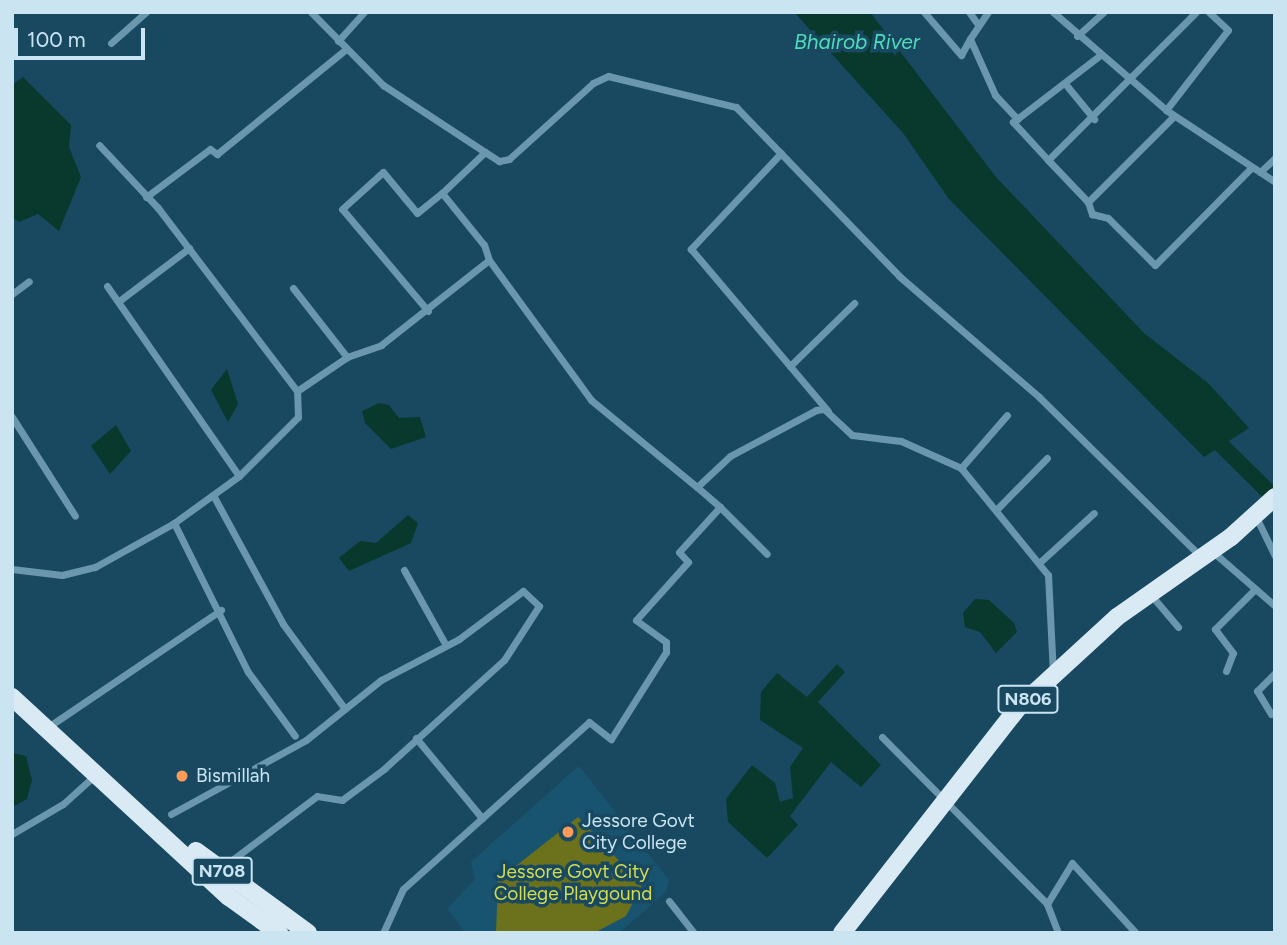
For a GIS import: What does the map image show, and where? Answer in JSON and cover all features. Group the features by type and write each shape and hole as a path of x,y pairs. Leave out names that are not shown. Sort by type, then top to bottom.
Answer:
{"highway":[{"name":"N806","path":"842,933 941,800 1054,676 1149,592 1259,515 1275,497"},
{"name":"N708","path":"12,697 98,772 229,897 279,933"},
{"name":"N708","path":"136,808 308,933"}],"street":[{"path":"111,43 146,12"},
{"path":"311,12 383,85 499,161 509,159 608,76 736,107 899,276 1039,397 1206,554 1275,606"},
{"path":"338,41 364,12"},
{"path":"924,12 961,55 989,12"},
{"path":"969,12 977,23"},
{"path":"1053,12 1099,56 1166,110 1275,182"},
{"path":"1077,36 1104,12"},
{"path":"1048,160 1132,82 1196,12"},
{"path":"1166,110 1228,30 1209,12"},
{"path":"970,39 995,95 1048,160 1088,202 1092,214 1108,218 1155,265 1250,169"},
{"path":"146,197 210,149 217,154 346,49"},
{"path":"1017,119 1099,56"},
{"path":"1067,86 1094,119"},
{"path":"1088,202 1174,116"},
{"path":"12,569 78,573 174,523 239,476 298,416 297,391 189,247 99,145"},
{"path":"428,312 342,209 383,172 417,212 442,193 485,152"},
{"path":"781,153 691,249 831,414 852,435 901,441 961,468 998,508 1048,575 1054,676"},
{"path":"1260,172 1275,158"},
{"path":"442,193 591,400 697,486 767,554"},
{"path":"119,301 189,247"},
{"path":"297,391 347,357 381,345 455,291 463,274 489,260"},
{"path":"12,294 29,281"},
{"path":"107,286 239,476"},
{"path":"293,288 347,357"},
{"path":"790,366 854,303"},
{"path":"697,486 730,456 792,421 816,410 831,414"},
{"path":"961,468 1007,415"},
{"path":"12,417 75,516"},
{"path":"998,508 1047,458"},
{"path":"214,495 283,624 345,709"},
{"path":"383,933 403,889 589,722 611,739 666,652 666,642 636,620 688,562 679,552 720,507"},
{"path":"1039,563 1094,513"},
{"path":"1259,515 1275,556"},
{"path":"174,523 221,610 248,671 295,736"},
{"path":"404,570 444,642"},
{"path":"1226,671 1234,653 1215,629 1255,589"},
{"path":"171,814 306,740 345,709 523,592 541,610 520,640 416,738 342,800 317,796 220,869"},
{"path":"1149,592 1178,627"},
{"path":"48,728 221,610"},
{"path":"1271,714 1257,691 1275,673"},
{"path":"882,737 941,800 1047,904 1058,933"},
{"path":"416,738 482,818"},
{"path":"12,834 63,804 98,772"},
{"path":"1047,904 1072,863 1136,933"},
{"path":"669,901 694,933"}],"shaded area":[{"name":"Jessore Govt City College","path":"579,766 669,880 666,892 619,933 466,933 447,909 475,879 471,862"}],"green space":[{"name":"Jessore Govt City College Playgound","path":"578,817 642,885 626,916 594,933 496,933 498,880"}],"water":[{"name":"Bhairob River","path":"794,12 870,12 996,177 1144,333 1208,383 1249,428 1204,457 949,199 903,133"},
{"path":"23,77 71,125 69,147 81,177 59,231 38,214 19,222 12,217 12,85"},
{"path":"227,369 238,404 228,422 211,390"},
{"path":"379,403 389,405 399,418 420,417 426,437 391,449 365,423 362,411"},
{"path":"116,425 131,451 110,474 91,446"},
{"path":"408,515 418,523 411,543 349,571 339,558 360,541 376,543"},
{"path":"975,599 989,600 1014,623 1017,632 996,653 980,632 965,627 963,613"},
{"path":"837,664 845,672 818,702 881,765 861,787 831,762 790,816 798,825 767,858 728,822 726,799 752,765 775,783 780,802 793,798 790,767 803,748 760,720 761,692 777,673 807,697"},
{"path":"12,753 26,756 32,780 27,799 12,807"}],"waterway":[{"path":"1207,431 1275,498"}],"place":[{"name":"Bismillah","path":"182,776"},
{"name":"Jessore Govt City College","path":"568,832"}]}
